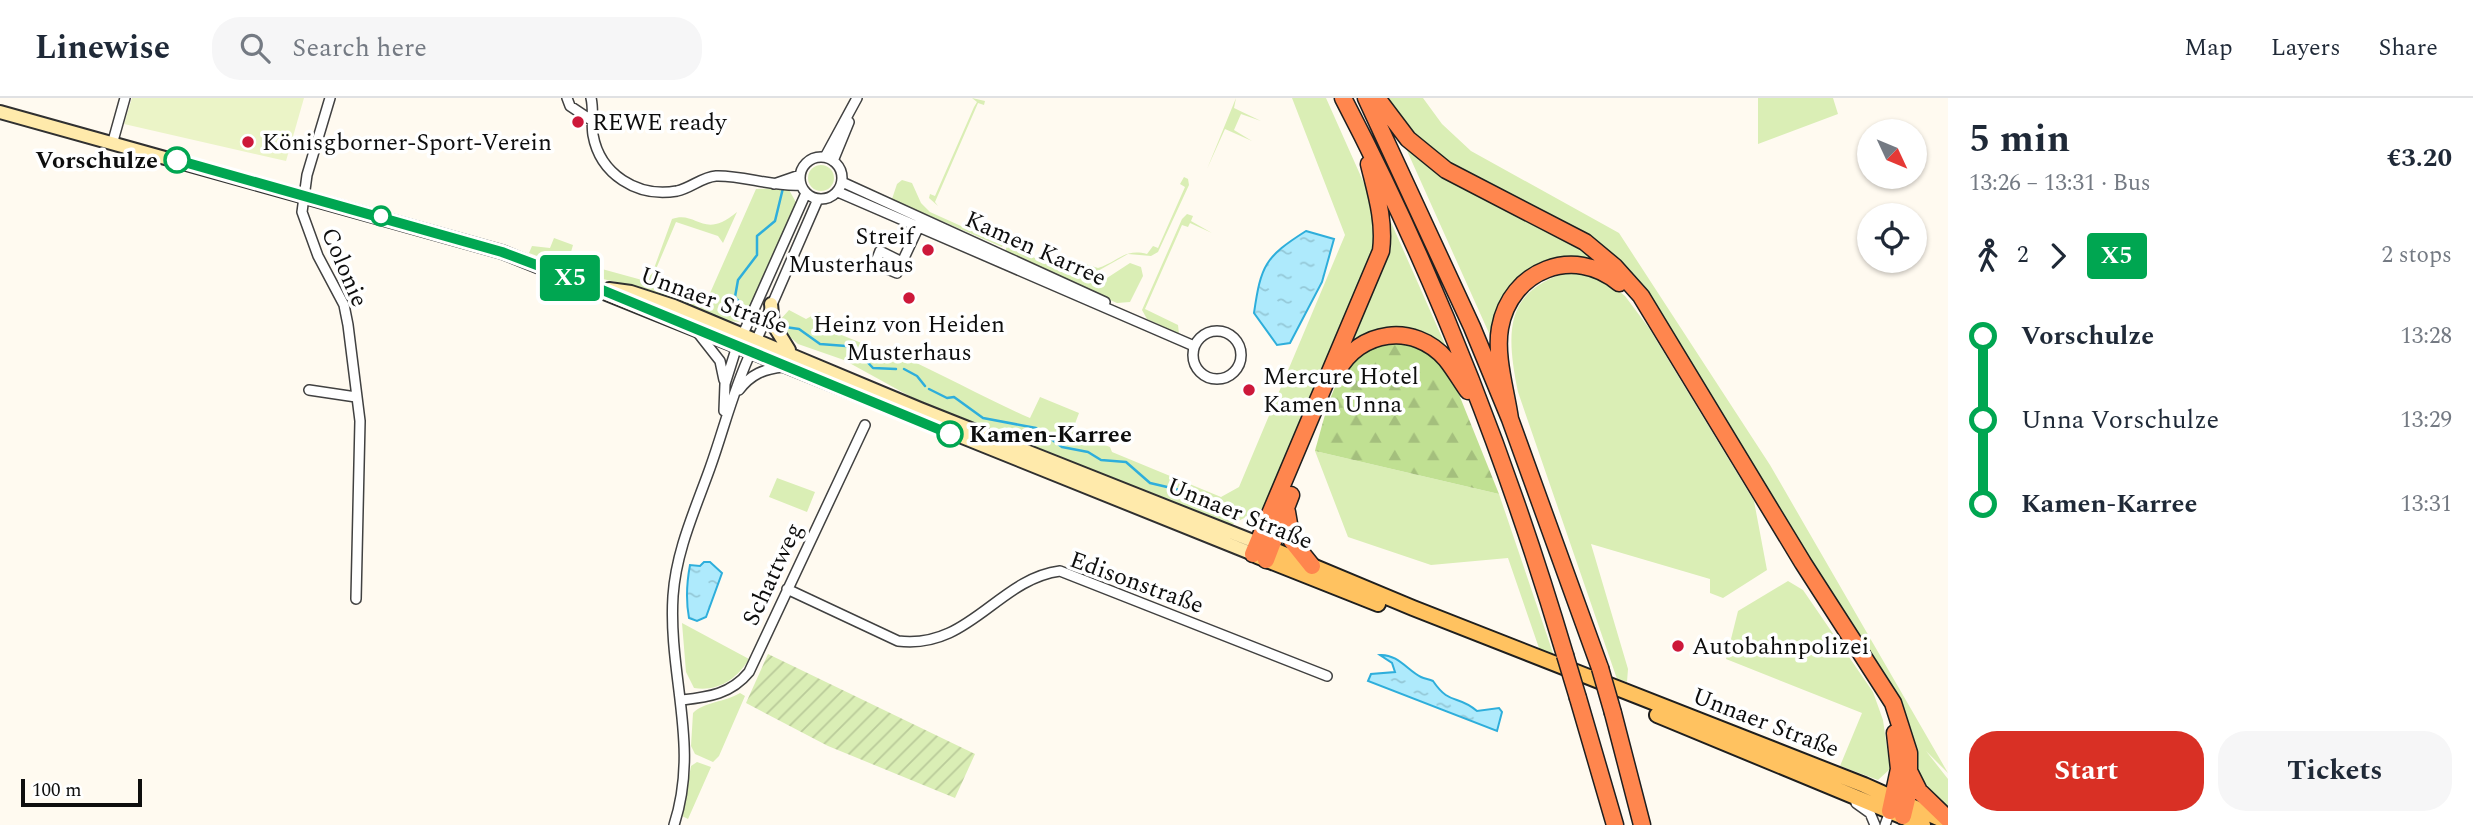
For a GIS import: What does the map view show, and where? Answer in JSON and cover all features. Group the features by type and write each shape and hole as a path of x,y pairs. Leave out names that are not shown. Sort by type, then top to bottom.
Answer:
{"highway":[{"path":"1343,98 1430,280 1490,426 1526,527 1615,825"},
{"path":"1366,98 1448,271 1510,419 1600,668 1642,825"},
{"path":"1377,98 1408,139 1446,170 1585,242 1615,267 1641,296 1803,563 1893,702 1905,734 1910,773 1919,790 1948,821"},
{"path":"1262,552 1381,251 1384,234 1380,208 1359,128"},
{"path":"1510,419 1499,331 1511,297 1538,272 1556,265 1573,263 1606,272 1643,310 1751,486 1797,567 1885,702 1893,718 1898,744 1896,813"},
{"path":"1262,552 1287,506 1337,370 1347,356 1363,343 1382,335 1415,338 1445,358 1490,426"},
{"path":"1287,506 1292,541 1312,566"},
{"path":"1896,813 1910,773"}],"main road":[{"path":"0,112 113,141 479,245 595,287"},
{"name":"Unnaer Straße","path":"595,287 641,295 740,340 751,352 786,367 1262,552 1312,566 1923,825"},
{"name":"Unnaer Straße","path":"595,287 694,329 740,340 757,339 1836,790 1896,813 1948,821"},
{"path":"771,304 773,324 791,353"},
{"path":"751,352 757,339"}],"street":[{"path":"113,141 125,98"},
{"path":"302,195 330,98"},
{"path":"567,98 570,106 591,120"},
{"path":"591,98 595,146 603,162 615,176 638,189 673,192 716,176 802,185 818,199 829,198 838,192 842,182 841,168 829,159 811,160 802,185 740,340 725,384"},
{"path":"829,159 855,103"},
{"name":"Kamen Karree","path":"842,182 919,224"},
{"name":"Kamen Karree","path":"838,192 1124,310 1133,319 1194,346"},
{"name":"Colonie","path":"302,195 302,212 318,256 344,305 360,421 356,599"},
{"path":"757,339 818,199"},
{"path":"902,261 919,224"},
{"path":"694,329 720,361 725,384 723,420"},
{"path":"1225,331 1238,342 1240,363 1226,378 1210,378 1194,363 1194,346 1209,332 1225,331"},
{"path":"674,825 686,754 674,642 675,580 685,536 710,467 723,420 751,352"},
{"path":"733,397 754,375 767,369 786,367"},
{"path":"309,390 356,397"},
{"name":"Schattweg","path":"682,700 715,696 741,680 865,425"},
{"name":"Edisonstraße","path":"787,589 898,641 915,643 947,635 1035,578 1060,571 1327,676"},
{"path":"1836,790 1870,813 1875,825"}],"green space":[{"name":"Könisgborner-Sport-Verein","path":"132,98 304,98 286,161 124,124"},
{"path":"972,98 985,101 984,105 978,103 935,202 938,206 929,198 930,194 935,196 977,102"},
{"path":"1236,98 1234,108 1261,121 1241,114 1234,130 1252,141 1225,129 1207,169"},
{"path":"1292,98 1326,98 1375,208 1374,245 1353,304 1263,508 1229,526 933,409 844,360 798,344 781,329 780,320 789,310 806,319 819,312 823,314 819,326 894,356 897,350 903,352 907,346 903,357 1030,418 1040,397 1079,413 1073,429 1076,434 1110,447 1112,452 1221,497 1239,487 1345,235"},
{"path":"1384,98 1423,98 1442,124 1471,151 1619,233 1770,465 1948,773 1926,751 1948,779 1948,806 1929,789 1920,774 1914,758 1910,728 1735,440 1610,253 1449,164 1414,135"},
{"path":"1758,98 1833,98 1838,114 1758,144"},
{"path":"1404,144 1578,245 1600,260 1598,264 1521,281 1493,342"},
{"path":"821,165 830,169 834,178 830,187 821,191 812,187 808,178 812,169"},
{"path":"1184,177 1188,179 1189,185 1158,252 1151,256 1128,254 1096,272 1080,269 1082,263 1098,268 1127,254 1139,253 1147,254 1153,246 1158,248 1185,187 1180,184"},
{"path":"902,180 912,183 921,203 930,212 1003,245 1002,247 900,203 898,207 891,202 897,184"},
{"path":"788,188 798,206 743,322 723,321 634,286 594,277 529,253 532,246 550,248 554,238 573,245 571,252 603,264 602,269 642,280 652,274 672,219 688,218 708,225 725,220 737,212 723,243 718,236 676,222 656,269 657,277 707,300 756,189"},
{"path":"1187,214 1193,216 1191,221 1212,233 1190,223 1188,227 1182,225 1145,309 1178,325 1179,334 1147,319 1142,310 1182,219"},
{"path":"1390,220 1448,351 1345,350 1386,222"},
{"path":"1007,246 1088,281 1107,278 1130,263 1141,267 1143,276 1130,302 1117,303 1004,254"},
{"path":"1577,270 1602,277 1625,296 1649,328 1754,501 1767,570 1723,598 1710,593 1710,579 1591,544 1628,669 1627,682 1617,679 1518,392 1514,369 1512,330 1523,299 1553,277"},
{"path":"1408,341 1434,355 1454,382 1499,494 1315,451 1335,387 1353,359 1365,349 1380,343"},
{"path":"1315,451 1499,494 1554,656 1540,651 1508,558 1431,565 1348,537"},
{"path":"777,478 815,492 807,512 769,497"},
{"path":"1788,581 1803,590 1873,692 1883,720 1890,769 1878,780 1840,766 1862,713 1726,659 1738,611"},
{"path":"682,623 749,659 739,673 719,686 694,688 686,672"},
{"path":"768,654 975,754 955,798 828,746 746,703"},
{"path":"740,693 745,696 719,756 713,762 695,754 691,746 693,713 703,706"},
{"path":"697,762 711,767 688,819 682,816 691,766"}],"water":[{"path":"1306,231 1334,239 1322,282 1290,343 1277,345 1254,313 1259,284 1273,256"},
{"path":"704,562 710,562 722,573 706,617 697,621 689,618 688,578 690,565 700,566"},
{"path":"1380,655 1392,657 1422,678 1433,681 1444,694 1477,711 1499,708 1502,712 1497,731 1368,681 1371,674 1395,672 1392,663"}],"waterway":[{"path":"743,306 735,297 738,280 757,255 757,236 775,221 783,188"},
{"path":"785,327 799,329 820,344 846,346 858,352 873,368 896,369"},
{"path":"904,369 917,376 925,386"},
{"path":"929,389 947,398 954,397 983,418 1036,428 1062,447 1088,452 1101,460 1126,462 1150,483 1180,490 1197,504 1229,511"}],"bus line":[{"name":"X5","path":"177,160 502,252 595,287 950,434"}],"place":[{"name":"REWE ready","path":"578,122"},
{"name":"Könisgborner-Sport-Verein","path":"248,142"},
{"name":"Vorschulze","path":"177,160"},
{"name":"Streif Musterhaus","path":"928,250"},
{"name":"Heinz von Heiden Musterhaus","path":"909,298"},
{"name":"Mercure Hotel Kamen Unna","path":"1249,390"},
{"name":"Kamen-Karree","path":"950,434"},
{"name":"Autobahnpolizei","path":"1678,646"}]}
